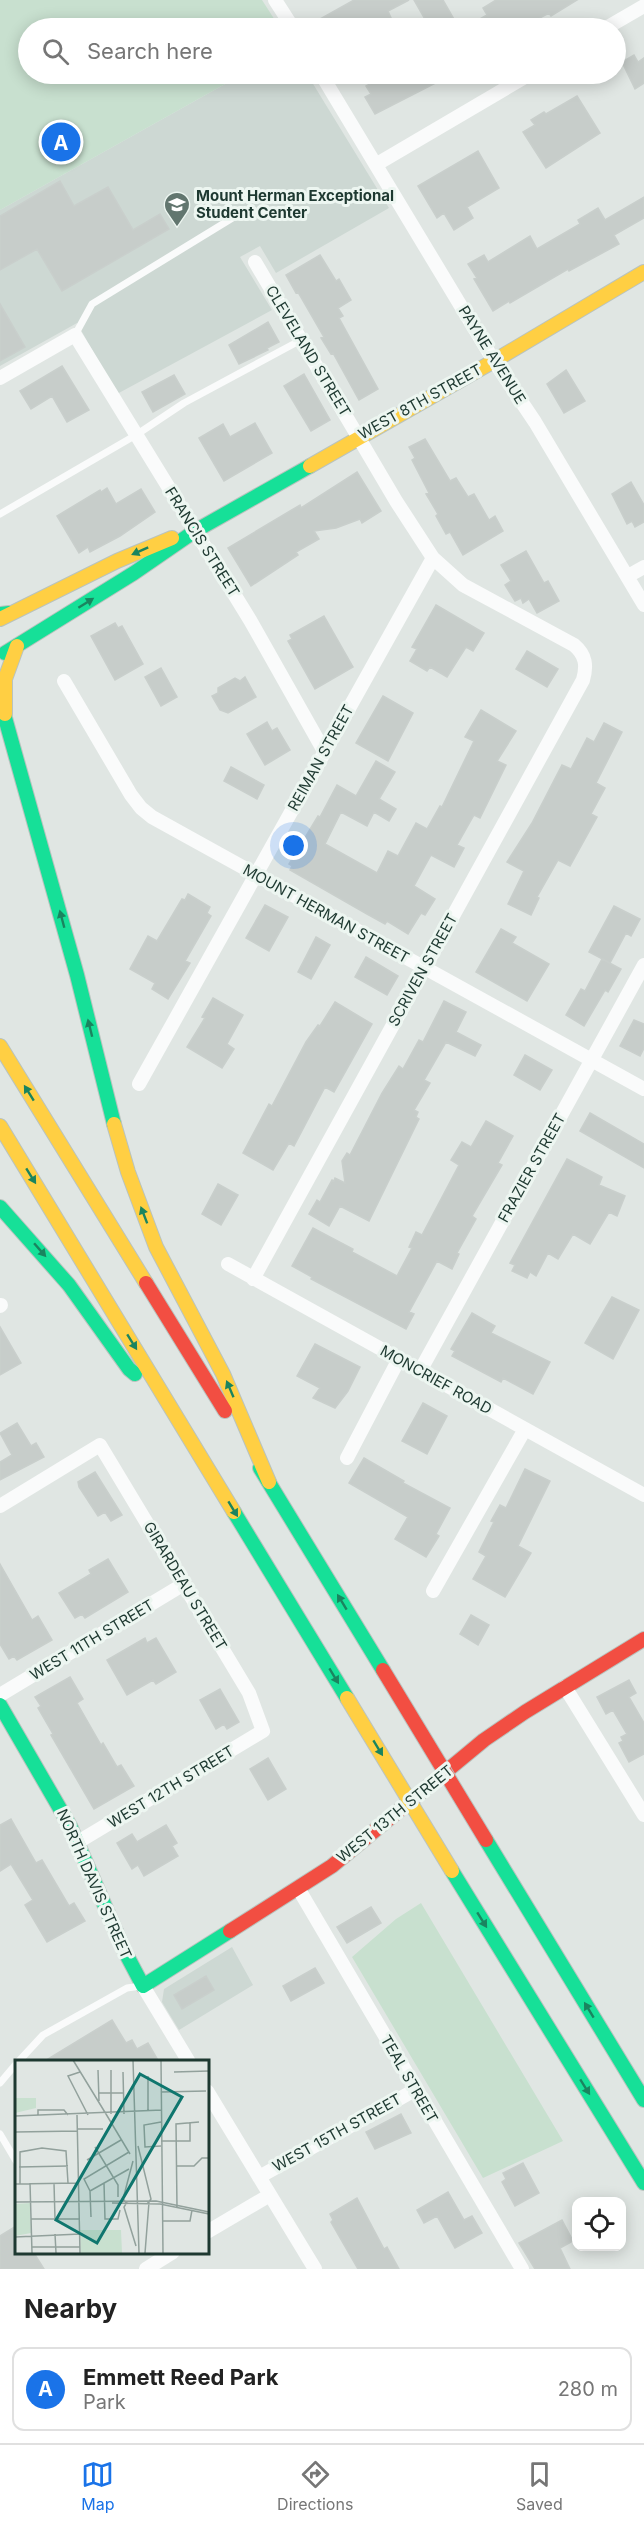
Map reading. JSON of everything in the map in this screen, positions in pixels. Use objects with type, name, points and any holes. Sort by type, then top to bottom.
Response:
[{"type":"main road","name":"WEST 8TH STREET","points":[[0,656],[134,573],[195,531],[494,361],[644,272]]},
{"type":"main road","name":"WEST 8TH STREET","points":[[3,615],[126,557],[195,531]]},
{"type":"main road","points":[[5,714],[3,687],[6,669],[16,646]]},
{"type":"main road","points":[[0,700],[128,1172],[156,1246],[224,1374],[269,1482]]},
{"type":"main road","points":[[0,1046],[269,1482],[644,2100]]},
{"type":"main road","points":[[0,1126],[644,2183]]},
{"type":"main road","points":[[0,1207],[41,1250],[90,1311],[129,1369],[174,1409]]},
{"type":"main road","name":"WEST 13TH STREET","points":[[143,1986],[298,1888],[359,1846],[484,1740],[644,1639]]},
{"type":"main road","name":"NORTH DAVIS STREET","points":[[0,1705],[53,1794],[78,1842],[128,1960],[143,1986]]},
{"type":"street","points":[[275,0],[287,18]]},
{"type":"street","points":[[623,18],[644,6]]},
{"type":"street","name":"PAYNE AVENUE","points":[[327,84],[494,361],[535,422],[644,605]]},
{"type":"street","points":[[377,164],[513,84]]},
{"type":"street","name":"CLEVELAND STREET","points":[[255,262],[396,501],[433,558],[463,585],[574,645],[585,659]]},
{"type":"street","points":[[0,378],[75,335]]},
{"type":"street","name":"FRANCIS STREET","points":[[75,335],[250,620],[324,752]]},
{"type":"street","name":"REIMAN STREET","points":[[139,1084],[433,558]]},
{"type":"street","points":[[628,576],[644,567]]},
{"type":"street","name":"SCRIVEN STREET","points":[[253,1280],[583,680],[586,669],[585,659]]},
{"type":"street","name":"MOUNT HERMAN STREET","points":[[64,681],[141,808],[152,817],[644,1089]]},
{"type":"street","name":"FRAZIER STREET","points":[[420,1371],[644,964]]},
{"type":"street","name":"MONCRIEF ROAD","points":[[228,1264],[253,1280],[644,1494]]},
{"type":"street","points":[[347,1458],[399,1359]]},
{"type":"street","points":[[433,1591],[525,1428]]},
{"type":"street","name":"GIRARDEAU STREET","points":[[0,1506],[100,1445],[249,1693],[263,1731]]},
{"type":"street","name":"WEST 11TH STREET","points":[[0,1695],[184,1584]]},
{"type":"street","points":[[565,1687],[644,1815]]},
{"type":"street","name":"WEST 12TH STREET","points":[[78,1842],[263,1731]]},
{"type":"street","name":"TEAL STREET","points":[[298,1888],[517,2267]]},
{"type":"street","name":"NORTH DAVIS STREET","points":[[143,1986],[188,2060]]},
{"type":"street","name":"WEST 15TH STREET","points":[[259,2177],[415,2090]]},
{"type":"street","points":[[208,2093],[315,2269]]},
{"type":"street","points":[[208,2231],[270,2195]]},
{"type":"street","points":[[146,2269],[171,2254]]},
{"type":"lane","points":[[75,335],[92,304],[239,214]]},
{"type":"lane","points":[[0,514],[136,435],[184,403],[302,340]]},
{"type":"lane","points":[[20,2060],[43,2035],[127,1988],[143,1986]]},
{"type":"lane","points":[[0,2083],[15,2065]]},
{"type":"lane","points":[[0,2134],[15,2159]]},
{"type":"shaded area","name":"Mount Herman Exceptional Student Center","points":[[225,84],[313,84],[389,208],[276,273],[260,246],[240,257],[272,310],[117,394],[77,323],[0,366],[0,210]]},
{"type":"shaded area","points":[[232,1947],[253,1985],[179,2030],[162,2002],[164,1989]]},
{"type":"green space","points":[[0,0],[262,0],[274,18],[18,18],[18,84],[225,84],[0,210]]},
{"type":"green space","points":[[421,1903],[563,2141],[483,2178],[352,1957],[396,1919]]},
{"type":"building","points":[[354,0],[409,0],[388,11],[391,18],[322,18]]},
{"type":"building","points":[[414,0],[443,0],[453,18],[424,18]]},
{"type":"building","points":[[496,0],[577,0],[551,16],[549,13],[540,18],[482,18],[487,15],[483,8]]},
{"type":"building","points":[[634,55],[638,62],[644,58],[644,83],[635,89],[626,70],[626,60]]},
{"type":"building","points":[[370,84],[434,84],[375,114],[365,97],[371,94],[366,86]]},
{"type":"building","points":[[577,96],[600,133],[546,168],[523,132],[535,125],[531,120]]},
{"type":"building","points":[[478,151],[499,188],[467,207],[473,218],[454,230],[444,213],[437,218],[418,186]]},
{"type":"building","points":[[60,181],[74,206],[108,187],[133,230],[160,214],[169,229],[62,291],[37,249],[0,270],[0,216]]},
{"type":"building","points":[[644,197],[644,218],[614,235],[619,244],[569,271],[568,269],[493,311],[468,264],[484,255],[488,262],[530,236],[537,249],[580,224],[578,220],[598,208],[605,220]]},
{"type":"building","points":[[320,255],[336,281],[339,279],[351,300],[338,308],[343,316],[339,318],[378,389],[359,400],[286,275]]},
{"type":"building","points":[[0,304],[25,347],[0,361]]},
{"type":"building","points":[[268,322],[279,342],[239,364],[229,345]]},
{"type":"building","points":[[62,366],[89,410],[67,422],[52,396],[31,409],[20,391]]},
{"type":"building","points":[[566,370],[585,401],[564,413],[547,384]]},
{"type":"building","points":[[304,374],[330,420],[311,431],[284,386]]},
{"type":"building","points":[[174,375],[185,394],[153,412],[142,392]]},
{"type":"building","points":[[255,423],[272,453],[224,481],[199,438],[223,424],[230,437]]},
{"type":"building","points":[[425,439],[450,481],[456,478],[468,497],[474,494],[489,520],[495,516],[503,531],[463,555],[450,532],[446,534],[436,516],[438,514],[426,494],[429,493],[412,460],[415,458],[409,447]]},
{"type":"building","points":[[357,472],[381,511],[362,523],[360,519],[336,528],[314,531],[319,539],[296,552],[298,555],[251,586],[228,548],[300,505],[301,508]]},
{"type":"building","points":[[631,482],[644,505],[644,522],[635,527],[632,521],[627,524],[612,494]]},
{"type":"building","points":[[107,488],[116,504],[141,489],[155,512],[120,536],[90,552],[88,547],[79,553],[57,516]]},
{"type":"building","points":[[526,551],[544,583],[548,581],[559,601],[537,613],[529,599],[523,603],[521,598],[515,601],[505,585],[511,581],[501,565]]},
{"type":"building","points":[[436,605],[484,633],[473,651],[466,647],[447,677],[430,667],[427,671],[410,661],[417,649],[412,647]]},
{"type":"building","points":[[324,616],[353,667],[315,689],[288,641],[292,639],[290,635]]},
{"type":"building","points":[[115,623],[118,628],[122,626],[143,664],[115,680],[91,636]]},
{"type":"building","points":[[527,651],[558,669],[547,687],[516,669]]},
{"type":"building","points":[[161,668],[177,697],[161,706],[145,677]]},
{"type":"building","points":[[245,677],[256,697],[228,713],[220,710],[212,696],[218,693],[218,688],[235,678],[240,681]]},
{"type":"building","points":[[383,696],[413,713],[388,761],[356,743]]},
{"type":"building","points":[[481,710],[516,731],[497,761],[506,765],[480,818],[474,815],[457,845],[464,848],[454,867],[431,855],[414,886],[435,899],[425,915],[421,913],[408,934],[387,921],[385,924],[290,870],[292,866],[289,864],[318,816],[320,817],[337,785],[356,796],[376,761],[395,772],[379,799],[396,809],[389,821],[374,812],[367,826],[341,812],[325,844],[377,873],[388,851],[398,856],[416,823],[427,829],[440,806],[442,807],[474,741],[465,737]]},
{"type":"building","points":[[267,722],[272,731],[277,728],[290,750],[265,765],[247,734]]},
{"type":"building","points":[[604,723],[622,732],[596,783],[605,788],[591,814],[597,817],[570,866],[558,860],[537,897],[539,898],[531,915],[508,904],[524,871],[507,862],[532,823],[562,765],[571,769],[587,738],[594,742]]},
{"type":"building","points":[[231,767],[264,785],[257,799],[224,781]]},
{"type":"building","points":[[188,894],[210,907],[207,913],[211,916],[185,961],[190,963],[168,999],[152,989],[155,983],[130,969],[148,936],[157,941],[182,899],[185,900]]},
{"type":"building","points":[[265,905],[288,917],[269,951],[246,938]]},
{"type":"building","points":[[614,906],[640,919],[631,936],[626,933],[610,963],[589,952]]},
{"type":"building","points":[[501,929],[516,937],[512,943],[549,964],[527,1001],[476,972]]},
{"type":"building","points":[[316,937],[330,945],[311,979],[298,972]]},
{"type":"building","points":[[366,957],[398,976],[387,995],[355,977]]},
{"type":"building","points":[[602,959],[621,969],[608,992],[605,990],[584,1026],[566,1015],[581,989],[585,991]]},
{"type":"building","points":[[213,998],[243,1015],[227,1044],[234,1049],[222,1068],[187,1047],[205,1018],[202,1017]]},
{"type":"building","points":[[444,1001],[466,1012],[456,1032],[481,1045],[475,1056],[446,1042],[424,1080],[430,1083],[414,1110],[418,1112],[416,1117],[419,1119],[369,1221],[340,1206],[329,1226],[309,1214],[317,1200],[320,1202],[332,1180],[334,1181],[335,1178],[345,1183],[342,1161],[347,1153],[350,1155],[382,1093],[399,1066],[403,1069],[419,1040],[423,1042]]},
{"type":"building","points":[[335,1002],[372,1024],[334,1092],[325,1087],[294,1146],[289,1143],[273,1170],[243,1153],[269,1104],[272,1106],[306,1042],[318,1025],[320,1026]]},
{"type":"building","points":[[634,1020],[644,1024],[644,1048],[640,1056],[620,1046]]},
{"type":"building","points":[[525,1055],[552,1070],[540,1090],[514,1075]]},
{"type":"building","points":[[590,1113],[644,1144],[644,1168],[580,1131]]},
{"type":"building","points":[[486,1121],[513,1136],[498,1163],[502,1165],[472,1216],[476,1219],[457,1253],[459,1254],[452,1269],[437,1261],[409,1312],[414,1314],[406,1329],[311,1279],[312,1277],[292,1266],[313,1228],[397,1276],[412,1248],[409,1247],[416,1232],[422,1235],[459,1165],[451,1160],[462,1142],[471,1147]]},
{"type":"building","points":[[567,1159],[602,1177],[599,1185],[625,1196],[617,1216],[609,1212],[590,1244],[573,1234],[558,1259],[548,1253],[536,1276],[530,1272],[527,1278],[512,1271],[515,1265],[510,1263]]},
{"type":"building","points":[[218,1184],[238,1195],[221,1225],[202,1214]]},
{"type":"building","points":[[612,1297],[639,1310],[613,1359],[585,1343]]},
{"type":"building","points":[[472,1313],[495,1326],[491,1333],[550,1362],[533,1394],[503,1378],[501,1382],[452,1356],[455,1351],[451,1349]]},
{"type":"building","points":[[0,1327],[21,1363],[0,1375]]},
{"type":"building","points":[[315,1344],[360,1367],[348,1391],[335,1408],[313,1398],[320,1388],[297,1376]]},
{"type":"building","points":[[423,1403],[447,1416],[427,1454],[402,1441]]},
{"type":"building","points":[[17,1423],[31,1446],[36,1443],[44,1457],[0,1480],[0,1462],[12,1455],[0,1433]]},
{"type":"building","points":[[364,1458],[404,1481],[403,1483],[450,1508],[436,1534],[439,1536],[426,1557],[395,1539],[408,1517],[349,1483]]},
{"type":"building","points":[[525,1469],[550,1481],[518,1546],[531,1553],[505,1597],[473,1579],[486,1556],[479,1552],[494,1522],[491,1521],[500,1505],[506,1508]]},
{"type":"building","points":[[95,1472],[122,1515],[111,1521],[105,1512],[98,1516],[79,1487],[78,1482]]},
{"type":"building","points":[[108,1559],[128,1592],[85,1618],[82,1614],[75,1618],[59,1593],[91,1574],[89,1570]]},
{"type":"building","points":[[0,1564],[32,1620],[38,1616],[52,1640],[17,1660],[14,1656],[9,1659],[0,1644]]},
{"type":"building","points":[[471,1615],[489,1625],[478,1645],[460,1634]]},
{"type":"building","points":[[145,1638],[147,1643],[156,1638],[176,1672],[156,1684],[153,1680],[127,1695],[107,1660]]},
{"type":"building","points":[[70,1677],[83,1699],[77,1703],[101,1745],[103,1743],[117,1767],[121,1765],[134,1786],[94,1809],[51,1735],[53,1734],[38,1708],[41,1706],[35,1697]]},
{"type":"building","points":[[629,1680],[636,1693],[629,1697],[644,1723],[644,1754],[629,1762],[619,1743],[623,1741],[621,1737],[627,1734],[613,1710],[606,1714],[597,1697]]},
{"type":"building","points":[[220,1689],[239,1722],[227,1729],[224,1724],[216,1729],[200,1700]]},
{"type":"building","points":[[268,1758],[286,1789],[268,1800],[250,1769]]},
{"type":"building","points":[[11,1819],[36,1863],[42,1860],[69,1906],[74,1903],[85,1921],[47,1942],[25,1905],[33,1900],[11,1864],[0,1871],[0,1825]]},
{"type":"building","points":[[166,1825],[177,1843],[172,1846],[178,1856],[144,1876],[138,1865],[132,1869],[117,1843],[132,1834],[137,1842]]},
{"type":"building","points":[[371,1907],[381,1923],[347,1943],[337,1927]]},
{"type":"building","points":[[315,1968],[324,1983],[291,2001],[283,1986]]},
{"type":"building","points":[[206,1976],[214,1990],[182,2009],[174,1995]]},
{"type":"building","points":[[112,2020],[126,2043],[132,2040],[137,2049],[148,2043],[158,2060],[46,2060]]},
{"type":"building","points":[[401,2114],[411,2133],[375,2149],[366,2132]]},
{"type":"building","points":[[523,2163],[539,2193],[515,2206],[502,2182],[506,2179],[503,2173]]},
{"type":"building","points":[[448,2192],[464,2220],[472,2216],[482,2233],[455,2248],[437,2216],[424,2223],[417,2210]]},
{"type":"building","points":[[357,2198],[384,2249],[387,2247],[399,2269],[358,2269],[331,2222],[333,2220],[330,2214]]},
{"type":"building","points":[[562,2220],[572,2239],[572,2242],[560,2248],[570,2269],[535,2269],[519,2243]]},
{"type":"building","points":[[15,2227],[15,2254],[35,2254],[44,2269],[0,2269],[0,2236]]},
{"type":"traffic: fast","points":[[5,653],[134,573],[195,531],[310,466]]},
{"type":"traffic: fast","points":[[0,614],[9,613]]},
{"type":"traffic: fast","points":[[0,700],[77,975],[114,1124]]},
{"type":"traffic: fast","points":[[0,1207],[69,1285],[129,1369],[135,1374]]},
{"type":"traffic: fast","points":[[260,1468],[383,1670]]},
{"type":"traffic: fast","points":[[234,1512],[347,1698]]},
{"type":"traffic: fast","points":[[0,1705],[70,1826],[125,1952],[143,1986],[230,1931]]},
{"type":"traffic: fast","points":[[486,1840],[644,2100]]},
{"type":"traffic: fast","points":[[452,1871],[644,2183]]},
{"type":"traffic: slow","points":[[310,466],[644,272]]},
{"type":"traffic: slow","points":[[0,619],[117,561],[172,538]]},
{"type":"traffic: slow","points":[[5,714],[5,679],[17,646]]},
{"type":"traffic: slow","points":[[0,1046],[146,1283]]},
{"type":"traffic: slow","points":[[114,1124],[128,1172],[156,1247],[223,1374],[269,1482]]},
{"type":"traffic: slow","points":[[0,1126],[234,1512]]},
{"type":"traffic: slow","points":[[347,1698],[452,1871]]},
{"type":"traffic: jam","points":[[146,1283],[225,1411]]},
{"type":"traffic: jam","points":[[230,1931],[332,1866],[484,1740],[644,1639]]},
{"type":"traffic: jam","points":[[383,1670],[486,1840]]},
{"type":"place","name":"Emmett Reed Park","points":[[61,142]]},
{"type":"place","name":"Mount Herman Exceptional Student Center","points":[[177,228]]}]
